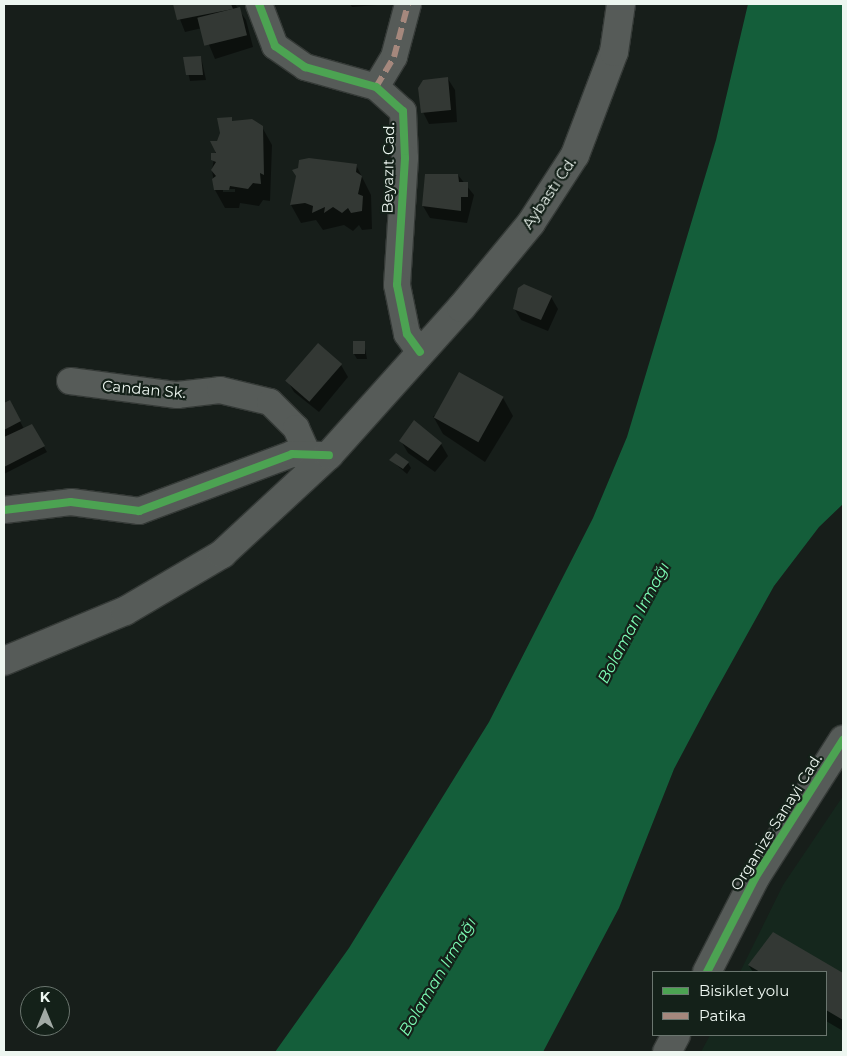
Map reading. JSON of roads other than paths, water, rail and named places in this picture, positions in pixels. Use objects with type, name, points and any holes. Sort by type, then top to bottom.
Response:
[{"type":"main road","name":"Aybastı Cd.","points":[[4,661],[125,611],[222,554],[420,352],[531,223],[575,155],[614,52],[621,4]]},
{"type":"main road","name":"Organize Sanayi Cad.","points":[[708,971],[754,878],[843,740]]},
{"type":"main road","points":[[667,1052],[675,1036]]},
{"type":"street","name":"Beyazıt Cad.","points":[[259,4],[275,46],[305,67],[376,86],[403,112],[405,158],[397,285],[407,334],[420,352]]},
{"type":"street","points":[[376,86],[397,49],[408,4]]},
{"type":"street","name":"Candan Sk.","points":[[70,381],[177,395],[220,390],[270,402],[319,455]]},
{"type":"street","points":[[4,510],[71,502],[139,511],[292,454],[319,455]]},
{"type":"water","name":"Bolaman Irmağı","points":[[748,4],[843,4],[843,504],[819,527],[774,586],[709,703],[674,769],[619,908],[543,1052],[275,1052],[349,948],[489,722],[593,518],[627,437],[716,140]]}]
